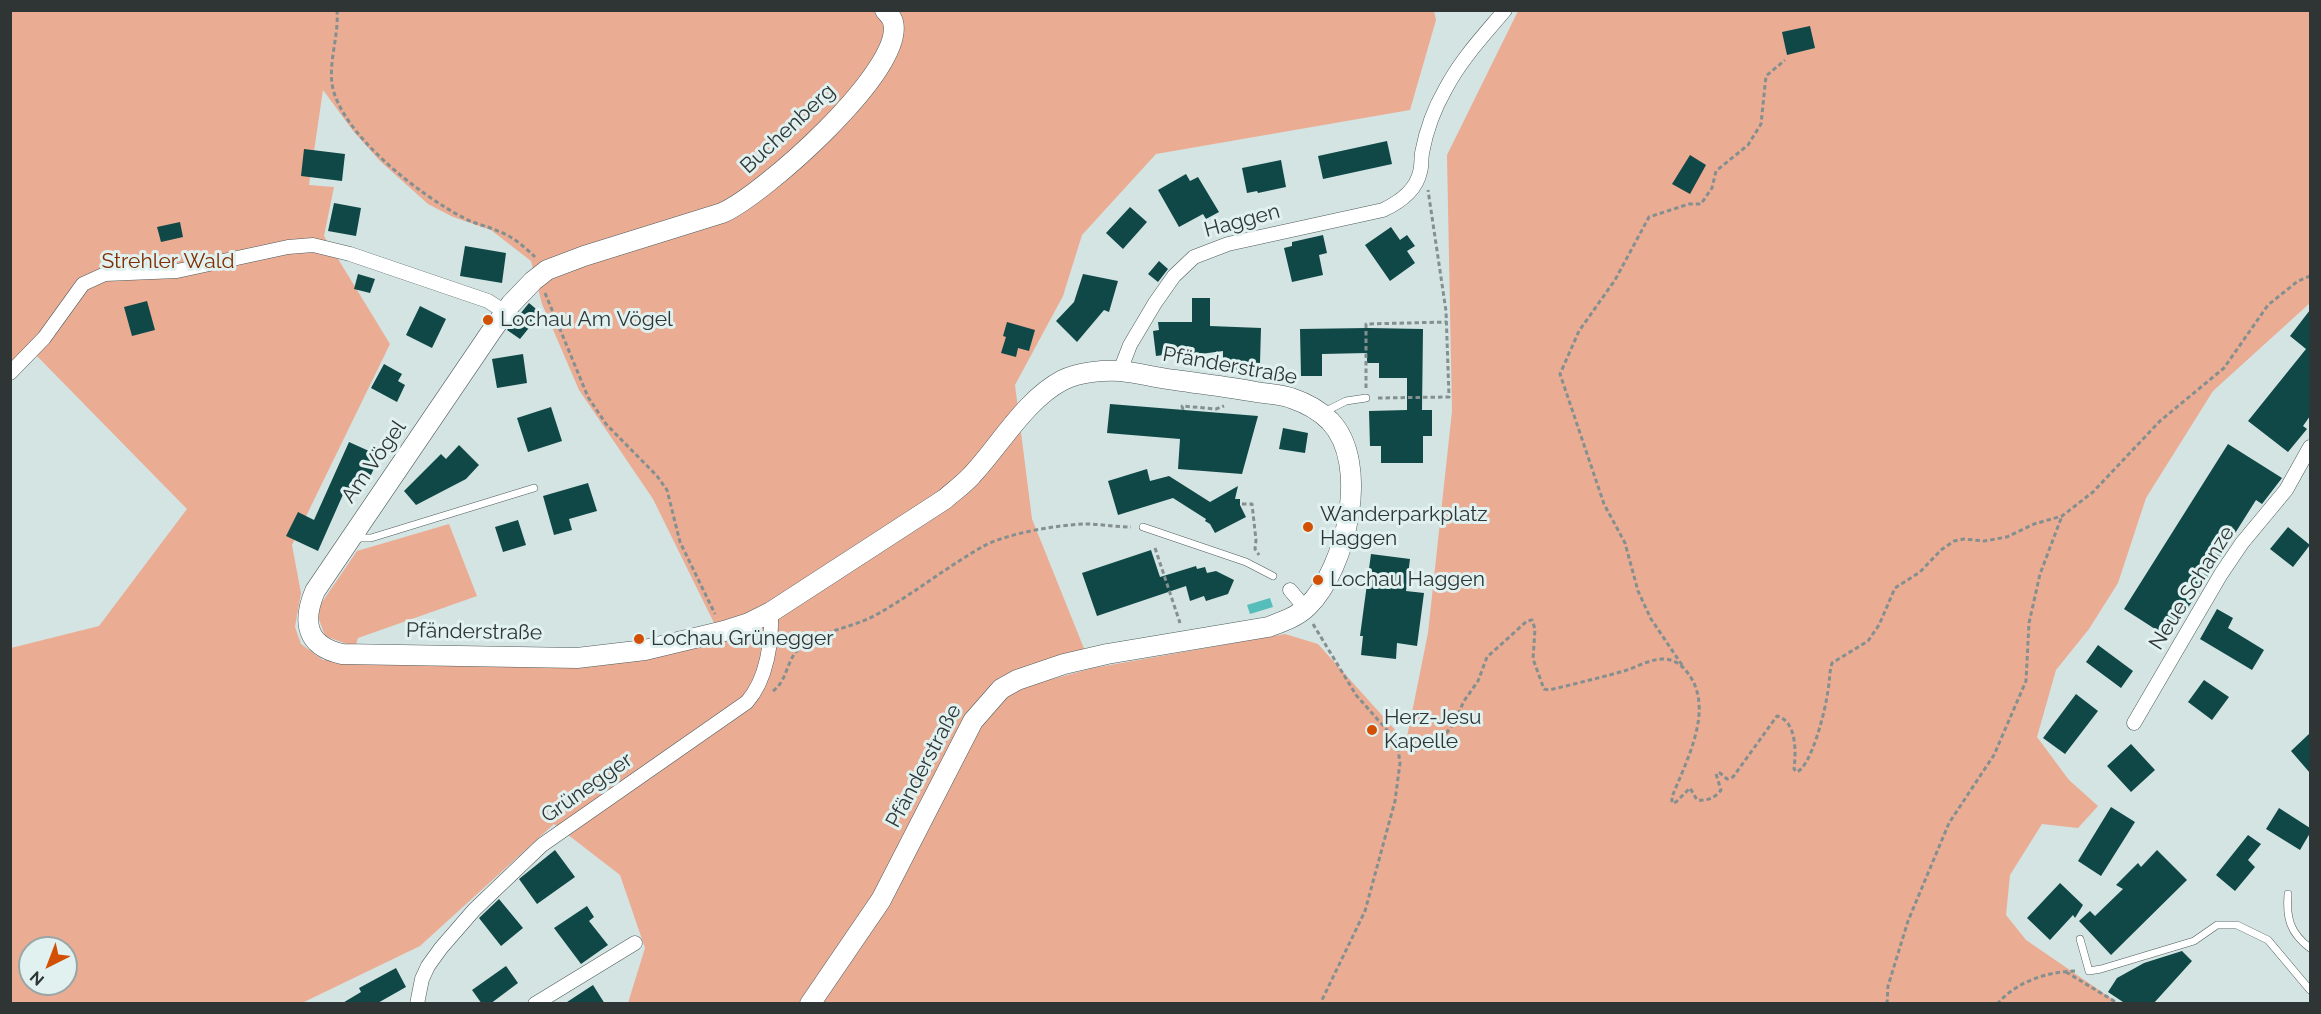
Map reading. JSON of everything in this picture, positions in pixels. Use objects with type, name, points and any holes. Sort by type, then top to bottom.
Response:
[{"type":"street","name":"Buchenberg","points":[[659,233],[722,213],[743,202],[771,180],[852,104],[873,78],[891,40],[894,24],[885,10]]},
{"type":"street","points":[[1420,173],[1427,135],[1448,85],[1479,40],[1505,10]]},
{"type":"street","name":"Haggen","points":[[1120,371],[1130,345],[1155,303],[1174,276],[1194,257],[1228,244],[1383,210],[1408,194],[1420,173]]},
{"type":"street","name":"Am Vögel","points":[[320,645],[311,633],[307,620],[315,591],[505,312],[543,272],[584,256],[659,233]]},
{"type":"street","points":[[10,374],[44,338],[78,289],[90,279],[105,274],[177,271],[288,247],[313,246],[350,254],[488,301],[505,312]]},
{"type":"street","name":"Pfänderstraße","points":[[320,645],[342,654],[577,658],[645,650],[749,623],[771,612],[945,499],[971,476],[1025,412],[1048,389],[1079,374],[1120,371],[1227,386],[1281,396],[1304,403],[1322,413],[1332,423],[1344,442],[1350,465],[1350,495],[1339,553],[1324,587],[1306,609],[1281,623],[1268,627],[1107,654],[1064,664],[1017,680],[1001,689],[987,702],[968,730],[881,900],[810,1004]]},
{"type":"street","name":"Neue Schanze","points":[[2134,723],[2221,574],[2242,543],[2286,490],[2310,447]]},
{"type":"street","points":[[1290,590],[1306,609]]},
{"type":"street","name":"Grünegger","points":[[417,1004],[419,990],[428,966],[441,948],[474,910],[534,852],[566,827],[740,709],[753,695],[758,686],[769,648],[771,612]]},
{"type":"street","points":[[535,1004],[635,943]]},
{"type":"lane","points":[[1322,413],[1346,401],[1366,398]]},
{"type":"lane","points":[[351,538],[371,538],[534,488]]},
{"type":"lane","points":[[1143,527],[1182,538],[1246,562],[1273,576]]},
{"type":"lane","points":[[2288,894],[2287,907],[2291,928],[2310,948]]},
{"type":"lane","points":[[2080,939],[2089,970],[2101,969],[2194,941],[2217,925],[2237,925],[2268,940],[2310,990]]},
{"type":"path","points":[[337,10],[338,23],[332,84],[344,114],[373,150],[440,205],[467,220],[501,231],[527,248],[543,272],[580,382],[606,424],[663,483],[685,554],[724,631]]},
{"type":"path","points":[[1785,60],[1766,76],[1761,124],[1748,145],[1716,171],[1712,188],[1701,204],[1689,204],[1649,217],[1615,280],[1579,331],[1560,374],[1604,504],[1625,543],[1638,591],[1652,619],[1688,674],[1697,694],[1698,717],[1692,747],[1672,797],[1672,803],[1675,803],[1690,788],[1697,800],[1709,799],[1718,794],[1721,790],[1716,774],[1720,773],[1727,779],[1733,777],[1777,716],[1785,720],[1792,733],[1795,749],[1794,769],[1797,772],[1800,771],[1806,763],[1822,726],[1821,718],[1832,663],[1868,641],[1879,625],[1895,588],[1920,572],[1941,550],[1954,542],[1964,539],[1995,540],[2062,516],[2093,492],[2160,421],[2223,368],[2268,305],[2298,281],[2310,276]]},
{"type":"path","points":[[1420,173],[1430,194],[1447,322],[1449,397],[1366,398],[1366,324],[1447,322]]},
{"type":"path","points":[[1242,504],[1252,504],[1256,540],[1254,544],[1259,554],[1259,569]]},
{"type":"path","points":[[1887,1004],[1888,986],[1905,930],[1945,833],[1994,755],[2026,681],[2029,623],[2040,574],[2062,516]]},
{"type":"path","points":[[758,686],[770,692],[775,690],[785,677],[798,649],[829,630],[864,621],[875,615],[915,592],[984,546],[1025,533],[1067,525],[1143,527]]},
{"type":"path","points":[[1155,548],[1186,642]]},
{"type":"path","points":[[1306,609],[1356,695],[1394,738],[1414,750],[1431,744],[1444,735],[1454,723],[1464,701],[1478,681],[1487,657],[1527,621],[1532,620],[1533,659],[1544,689],[1549,690],[1626,670],[1657,659],[1678,663],[1688,674]]},
{"type":"path","points":[[1320,1004],[1365,911],[1375,876],[1399,779],[1398,749],[1394,738]]},
{"type":"path","points":[[1997,1004],[2010,991],[2024,983],[2065,971],[2089,970]]},
{"type":"path","points":[[2065,971],[2119,1004]]},
{"type":"green space","name":"Strehler Wald","points":[[11,11],[1434,11],[1436,20],[1410,110],[1156,154],[1082,235],[1063,296],[1015,385],[1032,519],[1085,651],[1000,677],[976,709],[920,801],[881,900],[810,1003],[628,1003],[645,948],[620,875],[554,824],[420,946],[302,1003],[11,1003],[11,648],[99,626],[187,509],[32,351],[11,373]],"holes":[[[323,90],[354,132],[380,161],[428,204],[453,217],[491,230],[531,261],[542,304],[579,390],[653,499],[716,627],[567,667],[323,660],[301,644],[295,627],[301,593],[292,545],[390,344],[324,236],[334,187],[309,185]]]},
{"type":"green space","points":[[1518,11],[2310,11],[2310,303],[2213,391],[2146,498],[2118,583],[2089,629],[2056,670],[2037,737],[2069,780],[2098,806],[2078,828],[2042,824],[2010,875],[2006,915],[2026,940],[2118,1003],[819,1004],[979,726],[1016,689],[1093,668],[1285,634],[1318,644],[1406,742],[1428,633],[1452,411],[1447,155]]},
{"type":"green space","points":[[449,524],[477,596],[358,638],[355,647],[325,636],[316,611],[357,551]]},
{"type":"water","points":[[1270,598],[1273,607],[1250,614],[1247,605]]},
{"type":"building","points":[[1810,26],[1815,48],[1787,55],[1782,32]]},
{"type":"building","points":[[1387,141],[1392,164],[1323,179],[1318,156]]},
{"type":"building","points":[[304,149],[345,154],[342,181],[301,176]]},
{"type":"building","points":[[1690,155],[1706,165],[1690,194],[1672,184]]},
{"type":"building","points":[[1281,160],[1286,187],[1247,193],[1242,168]]},
{"type":"building","points":[[1186,174],[1190,181],[1198,177],[1219,212],[1206,219],[1203,214],[1179,227],[1158,190]]},
{"type":"building","points":[[334,203],[361,208],[356,236],[328,231]]},
{"type":"building","points":[[1130,207],[1147,222],[1123,249],[1106,233]]},
{"type":"building","points":[[180,222],[183,237],[161,242],[157,227]]},
{"type":"building","points":[[1391,227],[1400,240],[1407,235],[1415,246],[1407,251],[1415,263],[1390,281],[1365,245]]},
{"type":"building","points":[[1323,235],[1327,253],[1319,255],[1323,275],[1292,282],[1284,248],[1292,246],[1292,242]]},
{"type":"building","points":[[465,246],[506,253],[502,283],[460,276]]},
{"type":"building","points":[[1159,261],[1168,269],[1158,282],[1148,274]]},
{"type":"building","points":[[358,274],[375,279],[370,293],[354,289]]},
{"type":"building","points":[[1083,274],[1118,281],[1109,312],[1104,310],[1077,342],[1056,321],[1074,302]]},
{"type":"building","points":[[1192,298],[1210,298],[1210,326],[1261,328],[1260,363],[1246,362],[1246,373],[1223,372],[1223,351],[1163,359],[1163,355],[1156,356],[1153,331],[1159,330],[1158,322],[1192,322]]},
{"type":"building","points":[[147,301],[155,330],[132,336],[124,307]]},
{"type":"building","points":[[529,303],[541,313],[520,339],[507,330]]},
{"type":"building","points":[[420,306],[446,319],[432,348],[406,335]]},
{"type":"building","points":[[2310,310],[2310,416],[2303,426],[2307,429],[2288,452],[2248,421],[2306,349],[2290,336]]},
{"type":"building","points":[[1007,322],[1035,330],[1029,351],[1018,348],[1016,357],[1001,353],[1006,337],[1003,336]]},
{"type":"building","points":[[1300,329],[1423,329],[1422,410],[1432,410],[1432,436],[1423,436],[1423,463],[1381,463],[1381,446],[1370,446],[1369,411],[1407,410],[1407,378],[1379,378],[1379,363],[1367,363],[1367,353],[1322,354],[1322,376],[1301,376]]},
{"type":"building","points":[[523,354],[527,383],[497,388],[492,359]]},
{"type":"building","points":[[384,364],[402,374],[398,381],[405,385],[397,402],[371,388]]},
{"type":"building","points":[[1110,404],[1258,416],[1242,474],[1178,469],[1180,439],[1107,433]]},
{"type":"building","points":[[551,407],[562,441],[528,452],[517,418]]},
{"type":"building","points":[[1283,428],[1308,433],[1305,453],[1279,449]]},
{"type":"building","points":[[349,442],[380,456],[369,479],[363,476],[355,494],[345,490],[318,551],[286,536],[298,512],[314,520]]},
{"type":"building","points":[[2228,444],[2282,478],[2262,504],[2256,500],[2169,638],[2124,609]]},
{"type":"building","points":[[459,445],[479,465],[466,479],[416,505],[404,491],[441,454],[446,459]]},
{"type":"building","points":[[1147,469],[1150,481],[1169,476],[1210,502],[1238,486],[1235,499],[1240,499],[1240,505],[1246,517],[1215,533],[1210,524],[1205,521],[1206,519],[1173,498],[1118,515],[1108,481]]},
{"type":"building","points":[[588,483],[597,511],[569,519],[572,530],[554,535],[543,496]]},
{"type":"building","points":[[518,520],[526,545],[503,552],[495,527]]},
{"type":"building","points":[[2288,527],[2310,545],[2293,567],[2270,549]]},
{"type":"building","points":[[1151,550],[1160,577],[1196,566],[1197,569],[1205,567],[1207,573],[1216,571],[1234,580],[1228,594],[1206,601],[1204,596],[1190,601],[1186,586],[1097,616],[1082,573]]},
{"type":"building","points":[[1371,554],[1410,559],[1406,591],[1424,593],[1417,646],[1397,643],[1396,659],[1361,655],[1363,636],[1360,636]]},
{"type":"building","points":[[2217,609],[2233,618],[2228,628],[2264,650],[2252,670],[2200,639]]},
{"type":"building","points":[[2098,645],[2133,671],[2121,688],[2086,662]]},
{"type":"building","points":[[2204,680],[2229,697],[2212,720],[2188,702]]},
{"type":"building","points":[[2076,694],[2098,711],[2065,754],[2043,738]]},
{"type":"building","points":[[2310,733],[2310,773],[2291,751]]},
{"type":"building","points":[[2131,744],[2155,770],[2131,792],[2107,766]]},
{"type":"building","points":[[2111,807],[2135,822],[2101,876],[2078,861]]},
{"type":"building","points":[[2279,808],[2310,828],[2310,833],[2300,850],[2266,829]]},
{"type":"building","points":[[2248,835],[2261,844],[2248,860],[2255,867],[2235,891],[2216,875]]},
{"type":"building","points":[[555,850],[575,877],[537,904],[519,879]]},
{"type":"building","points":[[2157,850],[2187,880],[2111,955],[2079,921],[2090,911],[2095,916],[2123,889],[2116,885],[2138,863],[2141,867]]},
{"type":"building","points":[[2060,883],[2083,905],[2075,918],[2073,915],[2050,940],[2027,918]]},
{"type":"building","points":[[499,899],[523,928],[501,946],[479,918]]},
{"type":"building","points":[[587,906],[594,917],[589,921],[608,945],[581,964],[554,928]]},
{"type":"building","points":[[2182,951],[2192,961],[2153,1004],[2126,1004],[2108,992],[2117,978],[2144,963]]},
{"type":"building","points":[[506,966],[518,983],[490,1004],[482,1004],[472,990]]},
{"type":"building","points":[[396,968],[406,987],[376,1004],[341,1004],[361,992],[359,988]]},
{"type":"building","points":[[593,985],[605,1004],[564,1004]]},
{"type":"place","name":"Lochau Am Vögel","points":[[488,320]]},
{"type":"place","name":"Wanderparkplatz Haggen","points":[[1308,527]]},
{"type":"place","name":"Lochau Haggen","points":[[1318,580]]},
{"type":"place","name":"Lochau Grünegger","points":[[639,639]]},
{"type":"place","name":"Herz-Jesu Kapelle","points":[[1372,730]]}]
